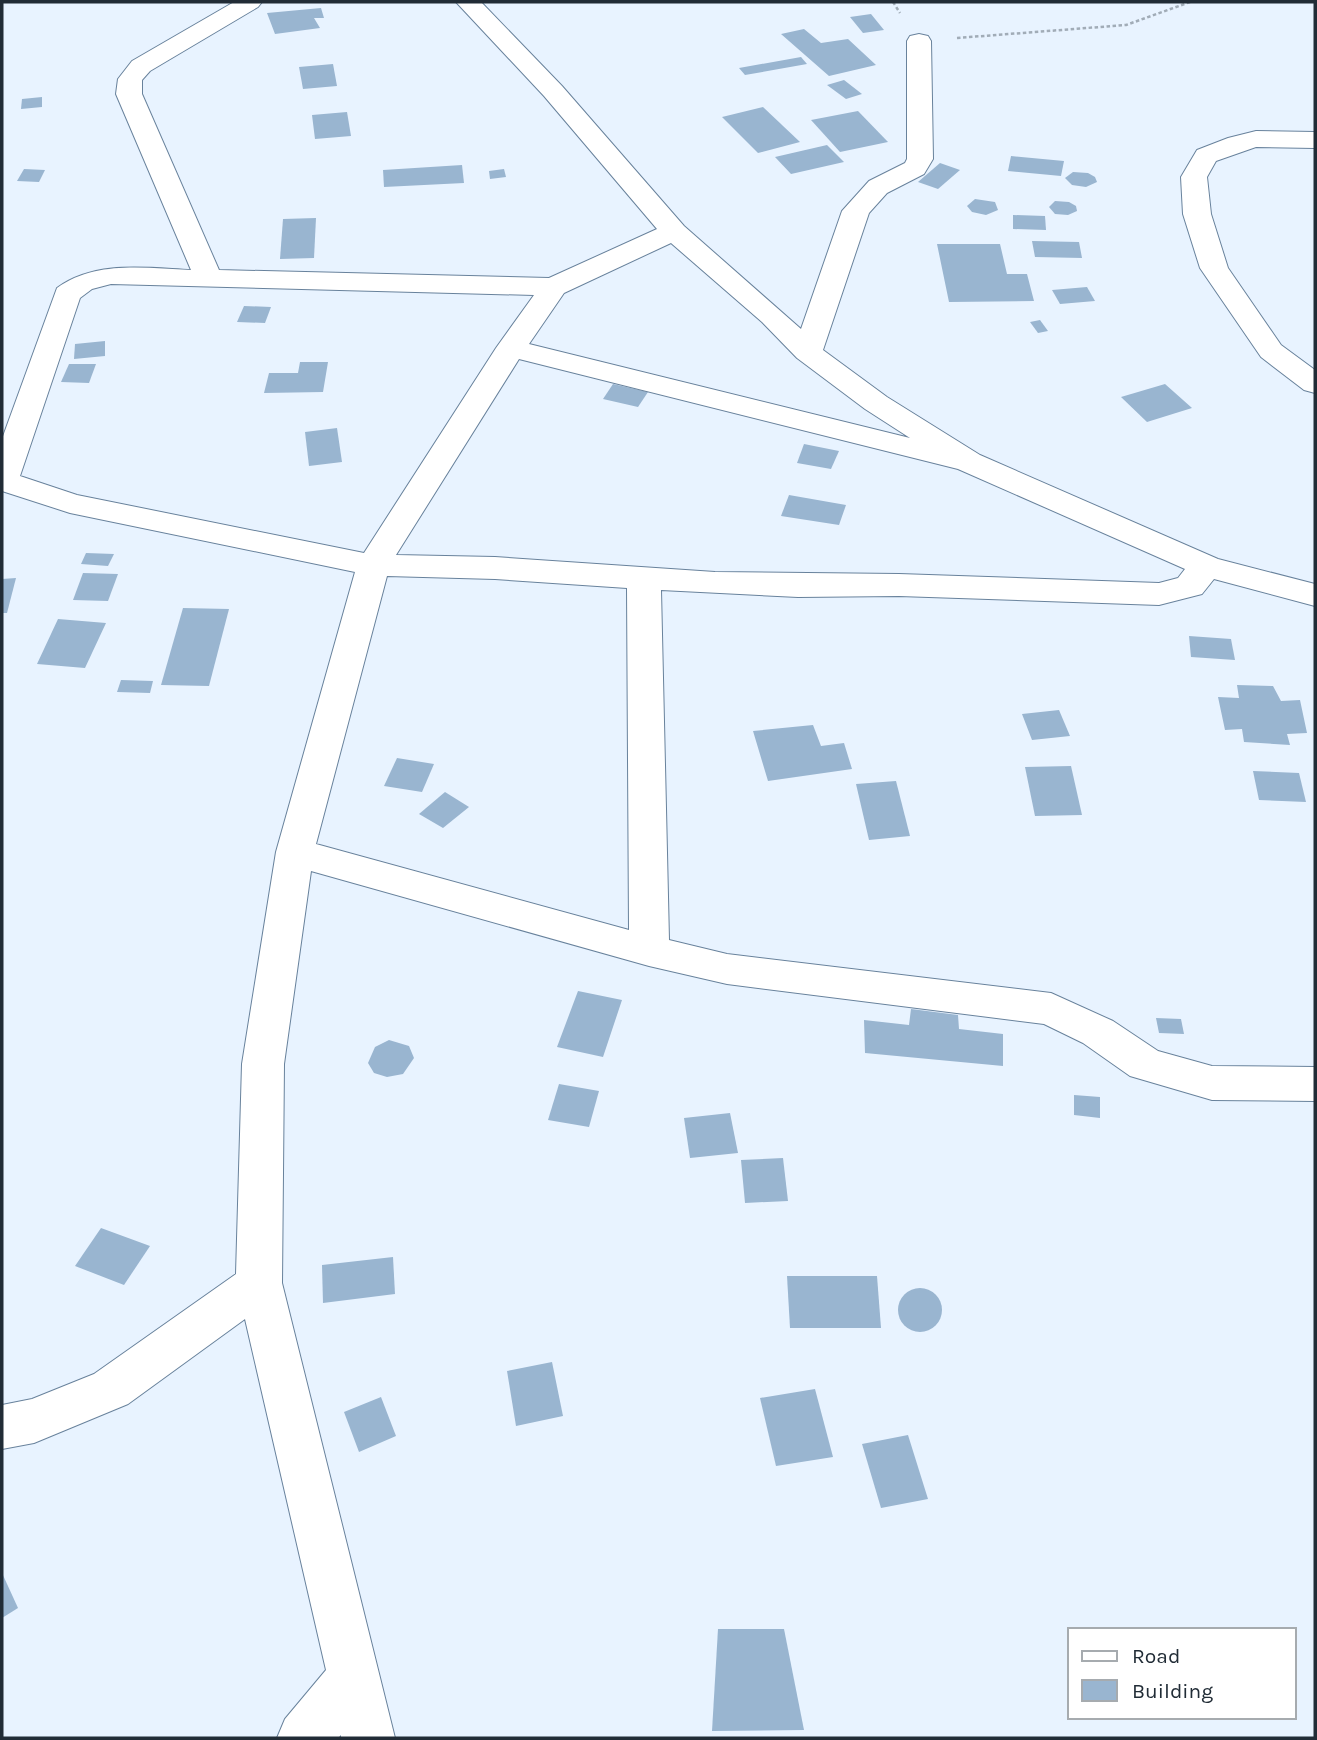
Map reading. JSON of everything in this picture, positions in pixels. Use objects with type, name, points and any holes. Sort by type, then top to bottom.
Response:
[{"type":"street","points":[[209,279],[129,94],[131,79],[141,66],[250,2]]},
{"type":"street","points":[[468,2],[553,91],[674,232],[772,316],[807,352],[876,403],[969,462],[1206,566],[1315,595]]},
{"type":"street","points":[[807,352],[856,211],[878,187],[915,168],[920,159],[919,41]]},
{"type":"street","points":[[1315,140],[1256,139],[1237,143],[1206,156],[1194,177],[1197,214],[1214,268],[1271,351],[1315,384]]},
{"type":"street","points":[[674,232],[554,287],[111,276],[82,283],[67,294],[2,488],[373,565],[495,568],[644,580],[797,586],[1014,587],[1159,594],[1190,586],[1206,566]]},
{"type":"street","points":[[368,1738],[259,1283],[263,1064],[295,852],[373,565],[511,348],[554,287]]},
{"type":"street","points":[[511,348],[969,462]]},
{"type":"street","points":[[644,580],[649,951]]},
{"type":"street","points":[[295,852],[649,951],[727,970],[1051,1009],[1098,1032],[1145,1064],[1212,1083],[1315,1084]]},
{"type":"street","points":[[2,1427],[34,1421],[111,1389],[259,1283]]},
{"type":"street","points":[[304,1738],[355,1676]]},
{"type":"path","points":[[919,41],[1126,25],[1190,2]]},
{"type":"building","points":[[321,8],[324,18],[314,18],[320,28],[275,34],[267,13]]},
{"type":"building","points":[[871,14],[884,30],[863,33],[850,17]]},
{"type":"building","points":[[804,29],[821,43],[848,39],[876,65],[829,76],[781,34]]},
{"type":"building","points":[[801,57],[807,64],[745,75],[739,68]]},
{"type":"building","points":[[333,64],[337,86],[303,89],[299,67]]},
{"type":"building","points":[[844,80],[862,94],[846,99],[827,85]]},
{"type":"building","points":[[42,97],[42,107],[21,109],[22,99]]},
{"type":"building","points":[[763,107],[800,142],[758,153],[722,117]]},
{"type":"building","points":[[858,111],[888,142],[840,152],[811,120]]},
{"type":"building","points":[[347,112],[351,136],[315,139],[312,115]]},
{"type":"building","points":[[827,145],[844,162],[791,174],[775,157]]},
{"type":"building","points":[[1011,156],[1064,161],[1061,176],[1008,171]]},
{"type":"building","points":[[940,163],[960,170],[938,189],[918,182]]},
{"type":"building","points":[[462,165],[464,183],[384,187],[383,170]]},
{"type":"building","points":[[24,169],[45,170],[39,182],[17,181]]},
{"type":"building","points":[[504,169],[506,177],[490,179],[489,171]]},
{"type":"building","points":[[1073,172],[1088,173],[1095,177],[1097,182],[1086,187],[1072,185],[1065,178]]},
{"type":"building","points":[[975,199],[995,202],[998,210],[986,215],[972,212],[967,206]]},
{"type":"building","points":[[1055,201],[1069,202],[1076,206],[1077,211],[1068,215],[1055,214],[1049,207]]},
{"type":"building","points":[[1013,215],[1045,216],[1046,230],[1013,229]]},
{"type":"building","points":[[316,218],[314,258],[280,259],[283,219]]},
{"type":"building","points":[[1032,241],[1079,242],[1082,258],[1035,257]]},
{"type":"building","points":[[937,244],[1000,244],[1007,274],[1027,274],[1034,301],[949,302]]},
{"type":"building","points":[[1087,287],[1095,301],[1060,304],[1052,290]]},
{"type":"building","points":[[244,306],[271,307],[265,323],[237,322]]},
{"type":"building","points":[[1040,320],[1048,331],[1038,333],[1030,322]]},
{"type":"building","points":[[105,341],[105,356],[74,359],[75,344]]},
{"type":"building","points":[[300,362],[328,362],[323,392],[264,393],[269,373],[298,373]]},
{"type":"building","points":[[69,364],[96,364],[89,383],[61,382]]},
{"type":"building","points":[[613,384],[648,392],[638,407],[603,399]]},
{"type":"building","points":[[1165,384],[1192,408],[1147,422],[1121,397]]},
{"type":"building","points":[[337,428],[342,462],[309,466],[305,432]]},
{"type":"building","points":[[804,444],[839,451],[831,469],[797,463]]},
{"type":"building","points":[[789,495],[846,505],[839,525],[781,516]]},
{"type":"building","points":[[86,553],[114,554],[108,566],[81,564]]},
{"type":"building","points":[[83,573],[118,574],[108,601],[73,600]]},
{"type":"building","points":[[16,578],[7,613],[2,613],[2,579]]},
{"type":"building","points":[[183,608],[229,609],[209,686],[161,685]]},
{"type":"building","points":[[58,619],[106,623],[85,668],[37,664]]},
{"type":"building","points":[[1189,636],[1231,639],[1235,660],[1191,657]]},
{"type":"building","points":[[121,680],[153,681],[150,693],[117,692]]},
{"type":"building","points":[[1237,685],[1273,686],[1281,701],[1300,700],[1307,733],[1287,734],[1290,745],[1244,742],[1242,729],[1225,730],[1218,697],[1239,698]]},
{"type":"building","points":[[1059,710],[1070,736],[1032,740],[1022,714]]},
{"type":"building","points":[[813,725],[821,746],[844,743],[852,769],[768,781],[753,731]]},
{"type":"building","points":[[397,758],[434,764],[422,792],[384,786]]},
{"type":"building","points":[[1071,766],[1082,815],[1035,816],[1025,767]]},
{"type":"building","points":[[1253,771],[1299,773],[1306,802],[1259,800]]},
{"type":"building","points":[[896,781],[910,836],[869,840],[856,784]]},
{"type":"building","points":[[445,792],[469,807],[443,828],[419,814]]},
{"type":"building","points":[[578,991],[622,1000],[603,1057],[557,1047]]},
{"type":"building","points":[[911,1009],[958,1015],[959,1029],[1003,1034],[1003,1066],[865,1053],[864,1020],[909,1025]]},
{"type":"building","points":[[1156,1018],[1181,1019],[1184,1034],[1159,1033]]},
{"type":"building","points":[[389,1040],[409,1046],[414,1058],[403,1074],[387,1077],[374,1073],[368,1063],[375,1047]]},
{"type":"building","points":[[559,1084],[599,1091],[589,1127],[548,1120]]},
{"type":"building","points":[[1074,1095],[1100,1097],[1100,1118],[1074,1115]]},
{"type":"building","points":[[730,1113],[738,1153],[690,1158],[684,1118]]},
{"type":"building","points":[[783,1158],[788,1201],[745,1203],[741,1160]]},
{"type":"building","points":[[101,1228],[150,1246],[124,1285],[75,1266]]},
{"type":"building","points":[[393,1257],[395,1294],[323,1303],[322,1265]]},
{"type":"building","points":[[787,1276],[877,1276],[881,1328],[790,1328]]},
{"type":"building","points":[[920,1288],[929,1289],[936,1294],[941,1301],[941,1319],[936,1326],[929,1331],[920,1332],[911,1331],[904,1326],[899,1319],[898,1310],[899,1301],[904,1294],[911,1289]]},
{"type":"building","points":[[552,1362],[563,1416],[516,1426],[507,1371]]},
{"type":"building","points":[[815,1389],[833,1457],[776,1466],[760,1398]]},
{"type":"building","points":[[381,1397],[396,1436],[359,1452],[344,1412]]},
{"type":"building","points":[[908,1435],[928,1499],[881,1508],[862,1444]]},
{"type":"building","points":[[2,1573],[18,1608],[2,1618]]},
{"type":"building","points":[[718,1629],[784,1629],[804,1730],[712,1731]]}]
